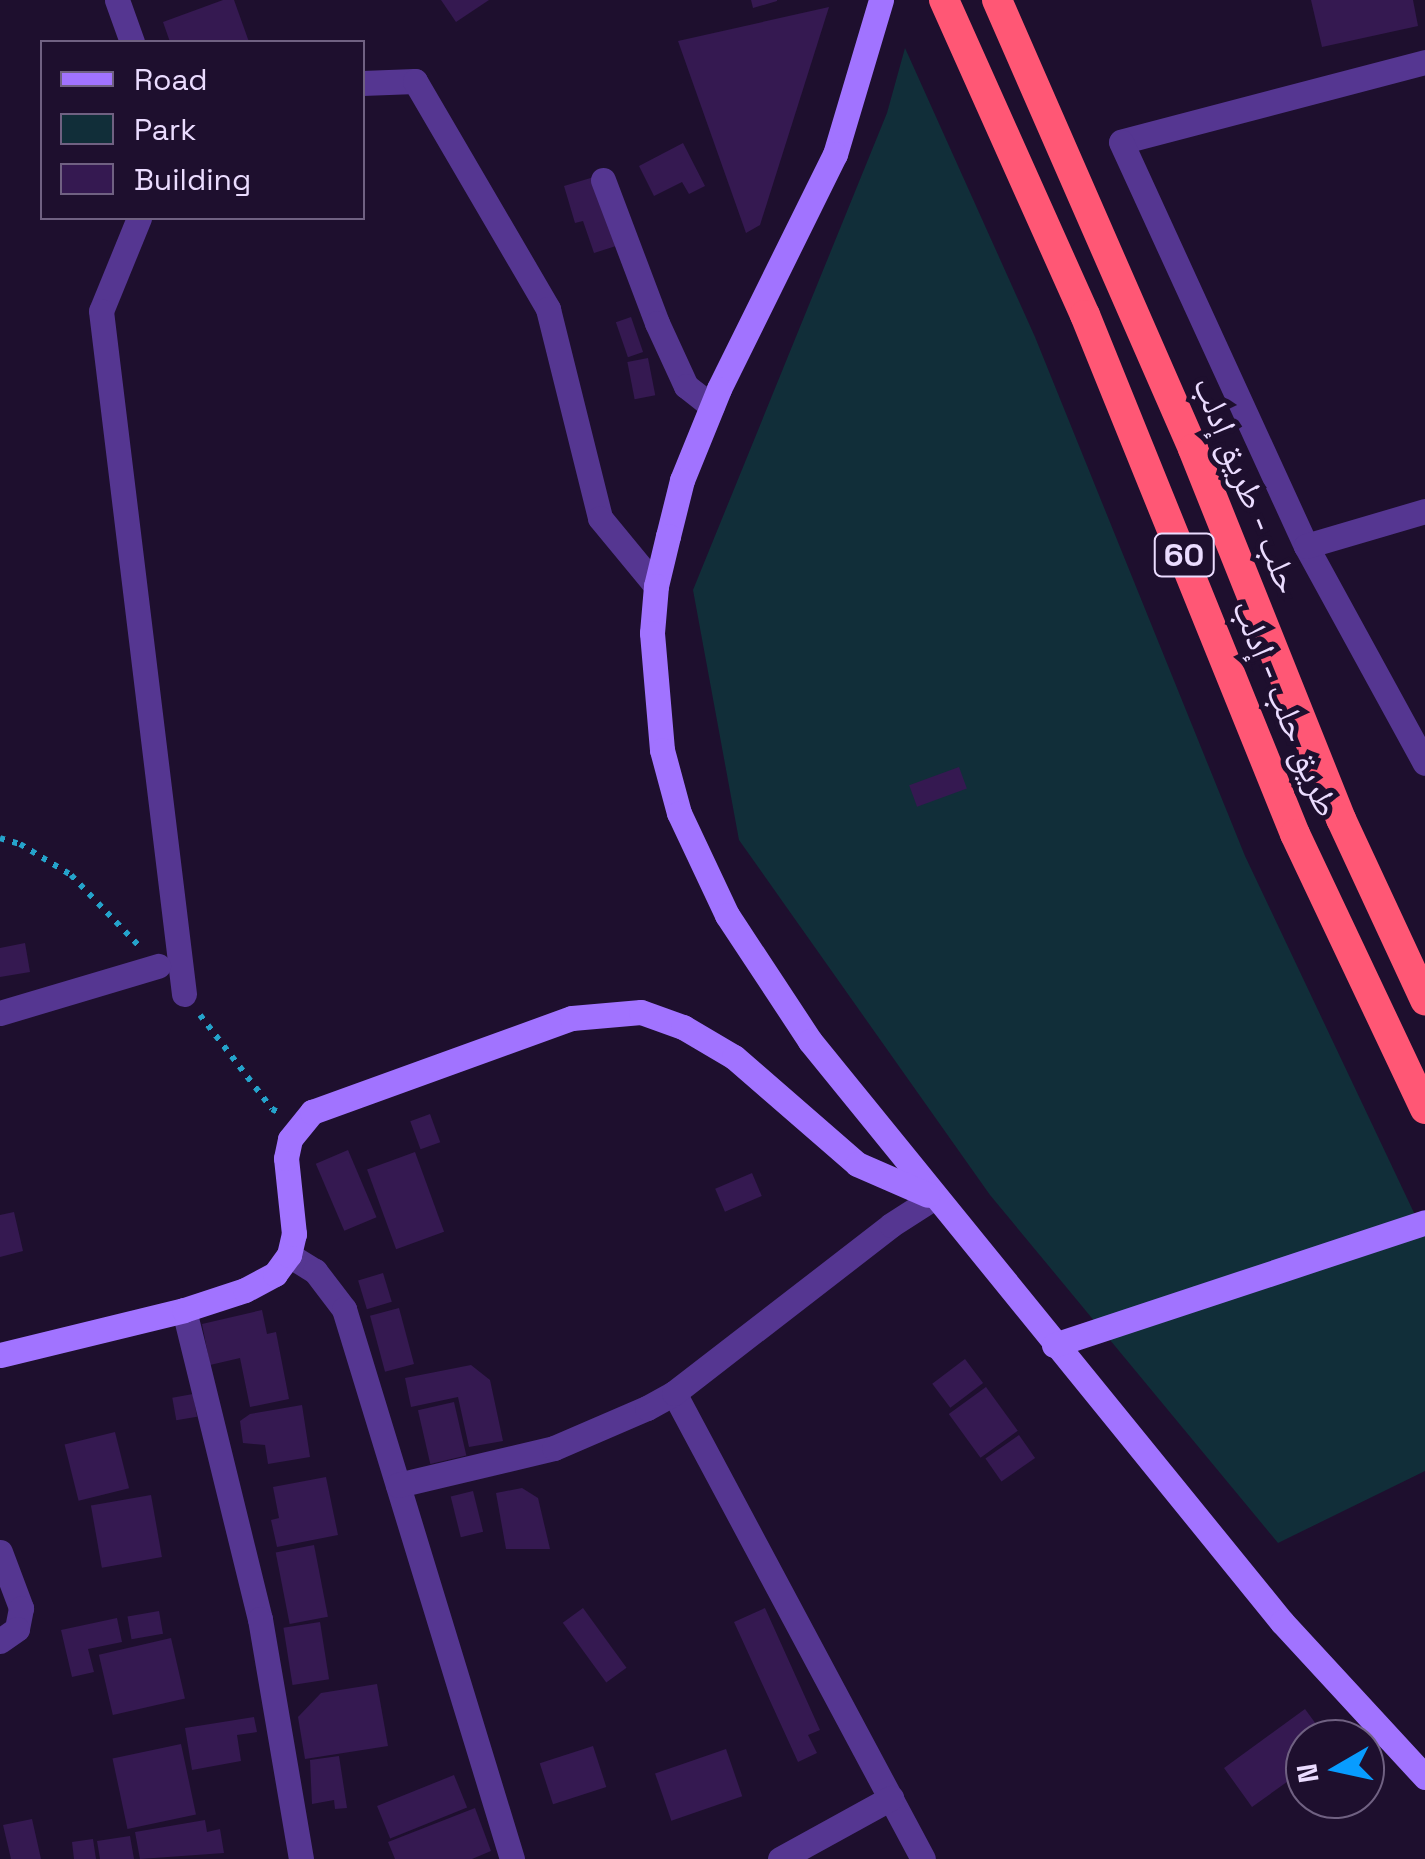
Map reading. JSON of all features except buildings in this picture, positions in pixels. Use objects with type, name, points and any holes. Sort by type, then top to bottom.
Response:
[{"type":"highway","name":"طريق حلب - إدلب","points":[[944,0],[1086,315],[1295,834],[1425,1109]]},
{"type":"highway","name":"حلب - طريق إدلب","points":[[997,0],[1193,449],[1341,818],[1421,980]]},
{"type":"street","points":[[118,0],[131,40]]},
{"type":"street","points":[[880,0],[835,154],[712,406],[682,480],[656,586],[652,634],[662,750],[698,860],[727,916],[810,1041],[933,1198],[1282,1622],[1425,1778]]},
{"type":"street","points":[[1425,62],[1121,142],[1306,546],[1425,763]]},
{"type":"street","points":[[365,82],[415,82],[548,309],[600,518],[656,586]]},
{"type":"street","points":[[603,180],[657,324],[686,386],[712,406]]},
{"type":"street","points":[[138,220],[102,311],[184,994]]},
{"type":"street","points":[[1306,546],[1425,510]]},
{"type":"street","points":[[0,1014],[158,966]]},
{"type":"street","points":[[0,1355],[184,1310],[245,1290],[274,1274],[289,1255],[294,1234],[286,1158],[299,1123],[312,1112],[572,1018],[642,1012],[683,1027],[734,1057],[857,1164],[933,1198]]},
{"type":"street","points":[[398,1485],[554,1448],[674,1394],[933,1198]]},
{"type":"street","points":[[1054,1345],[1425,1222]]},
{"type":"street","points":[[289,1255],[315,1271],[344,1309],[512,1859]]},
{"type":"street","points":[[184,1310],[260,1619],[301,1859]]},
{"type":"street","points":[[674,1394],[923,1859]]},
{"type":"street","points":[[0,1552],[21,1608],[17,1629],[0,1641]]},
{"type":"street","points":[[780,1859],[891,1798]]},
{"type":"green space","points":[[905,48],[1035,337],[1245,856],[1425,1236],[1425,1471],[1278,1543],[990,1195],[739,840],[693,590],[887,113]]}]
